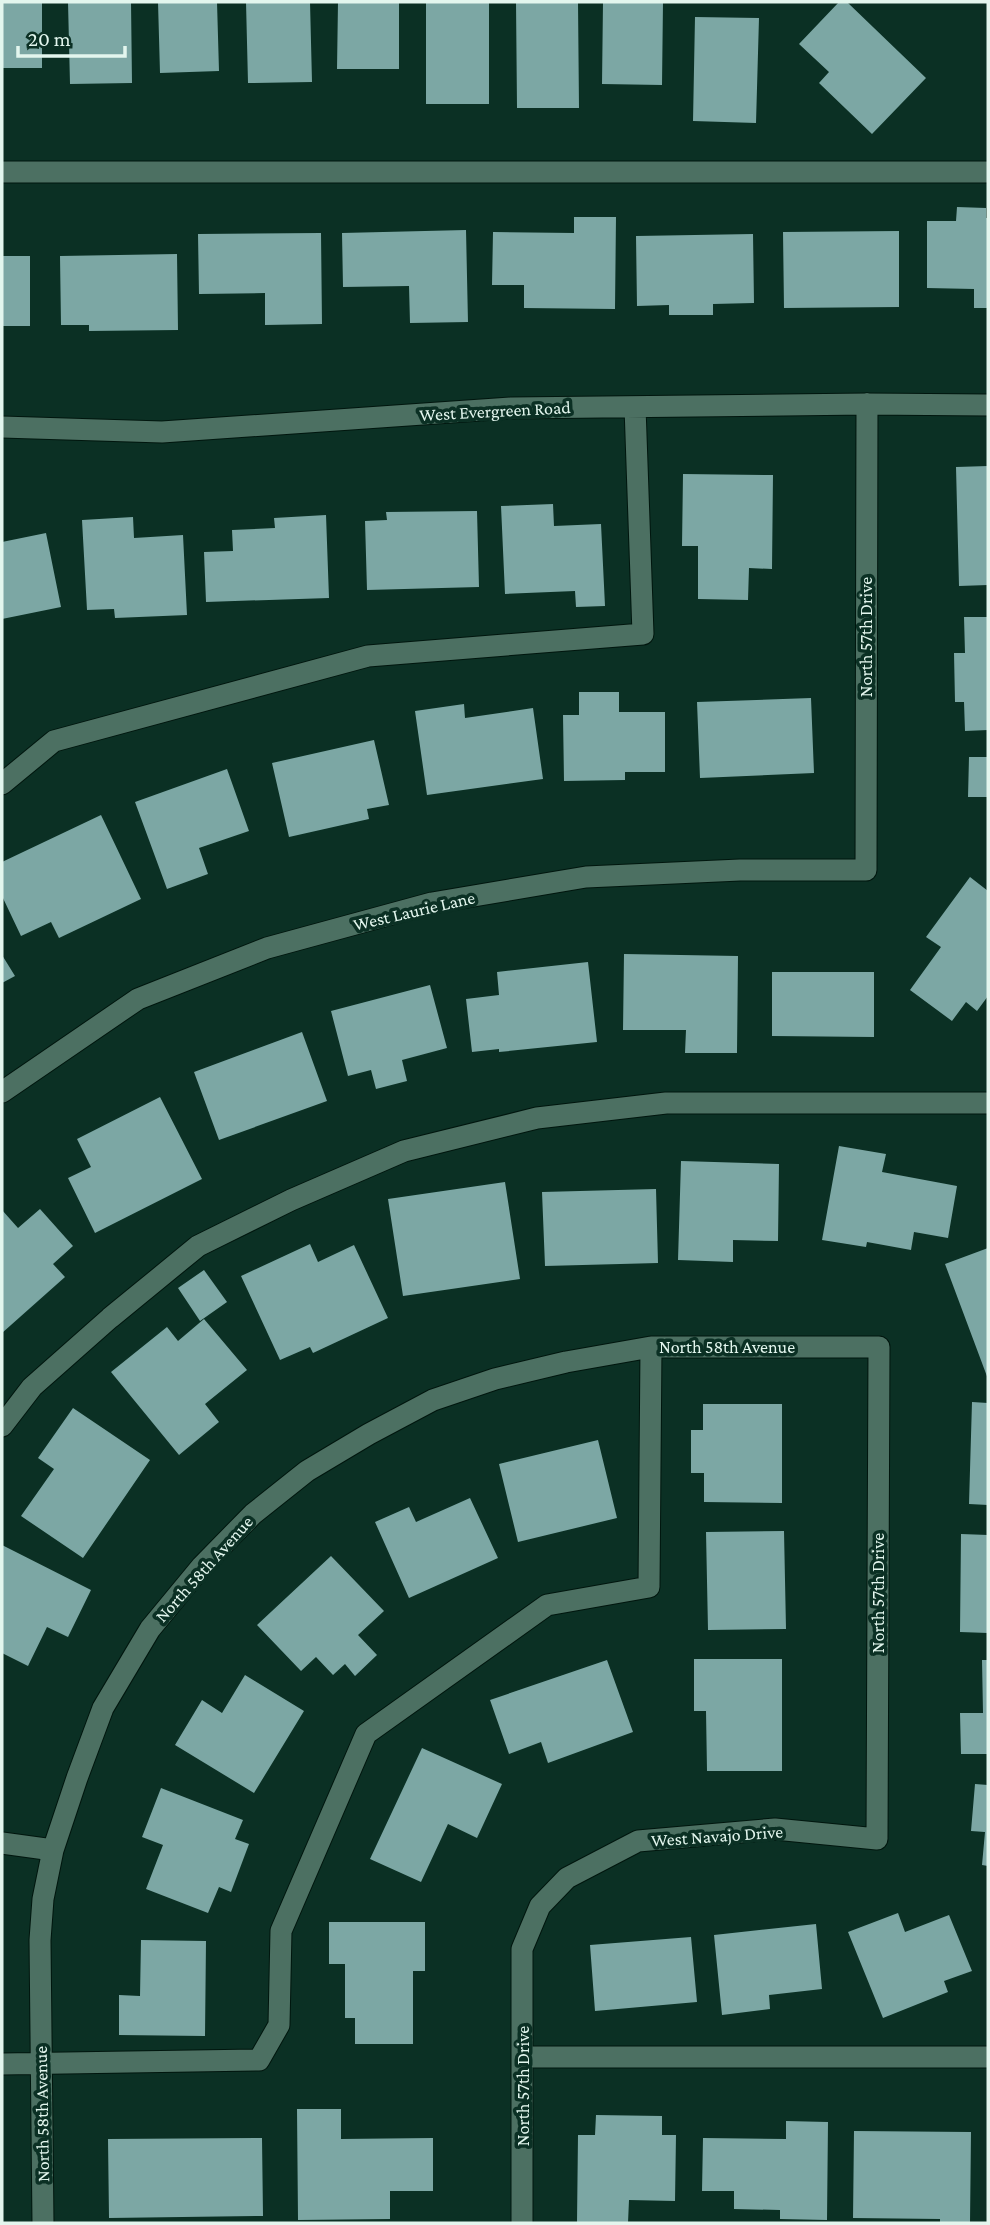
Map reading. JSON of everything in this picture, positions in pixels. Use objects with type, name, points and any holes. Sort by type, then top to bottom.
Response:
[{"type":"street","points":[[2,172],[988,172]]},
{"type":"street","name":"North 57th Drive","points":[[866,870],[867,404]]},
{"type":"street","name":"West Evergreen Road","points":[[2,427],[162,432],[510,408],[988,405]]},
{"type":"street","points":[[2,784],[54,741],[368,656],[643,634],[635,407]]},
{"type":"street","name":"West Laurie Lane","points":[[2,1092],[138,999],[267,948],[432,903],[586,877],[740,870],[866,870]]},
{"type":"street","points":[[2,1426],[32,1387],[198,1246],[291,1200],[404,1151],[537,1118],[666,1104],[988,1104]]},
{"type":"street","points":[[2,2064],[259,2060],[279,2025],[281,1931],[366,1734],[547,1605],[649,1587],[651,1347]]},
{"type":"street","name":"North 58th Avenue","points":[[43,2223],[40,1940],[43,1899],[53,1850],[103,1707],[150,1629],[202,1566],[253,1514],[307,1472],[369,1434],[433,1400],[495,1379],[651,1347],[878,1347]]},
{"type":"street","name":"North 57th Drive","points":[[877,1839],[878,1347]]},
{"type":"street","name":"West Navajo Drive","points":[[522,1949],[540,1906],[566,1878],[638,1841],[775,1829],[877,1839]]},
{"type":"street","points":[[2,1843],[53,1850]]},
{"type":"street","name":"North 57th Drive","points":[[522,1949],[522,2223]]},
{"type":"street","points":[[523,2057],[988,2057]]},
{"type":"building","points":[[2,2],[42,2],[42,68],[2,68]]},
{"type":"building","points":[[68,2],[131,2],[132,83],[70,84]]},
{"type":"building","points":[[158,2],[217,2],[219,71],[160,73]]},
{"type":"building","points":[[246,2],[310,2],[312,82],[248,83]]},
{"type":"building","points":[[338,2],[399,2],[399,69],[337,69]]},
{"type":"building","points":[[426,2],[489,2],[489,104],[426,104]]},
{"type":"building","points":[[516,2],[578,2],[579,108],[517,108]]},
{"type":"building","points":[[603,2],[663,2],[662,85],[602,84]]},
{"type":"building","points":[[839,2],[847,2],[926,78],[872,134],[819,83],[829,72],[799,44]]},
{"type":"building","points":[[695,17],[759,18],[756,123],[693,121]]},
{"type":"building","points":[[957,207],[986,208],[988,308],[974,308],[974,289],[927,288],[927,221],[956,221]]},
{"type":"building","points":[[574,217],[616,217],[615,309],[524,308],[524,285],[492,285],[493,232],[574,233]]},
{"type":"building","points":[[466,230],[468,322],[410,323],[409,286],[343,287],[342,233]]},
{"type":"building","points":[[899,231],[899,307],[784,308],[783,232]]},
{"type":"building","points":[[321,233],[322,324],[265,325],[265,293],[199,294],[198,234]]},
{"type":"building","points":[[753,234],[754,303],[713,304],[713,315],[669,315],[669,305],[637,306],[636,236]]},
{"type":"building","points":[[177,254],[178,330],[89,331],[89,325],[61,325],[60,256]]},
{"type":"building","points":[[2,256],[30,256],[30,326],[2,326]]},
{"type":"building","points":[[988,466],[988,585],[959,586],[956,467]]},
{"type":"building","points":[[683,474],[773,475],[772,569],[749,568],[748,600],[698,599],[698,546],[682,546]]},
{"type":"building","points":[[553,504],[554,526],[601,524],[605,606],[576,607],[575,591],[505,594],[501,506]]},
{"type":"building","points":[[477,511],[479,587],[367,590],[365,521],[387,520],[386,512]]},
{"type":"building","points":[[326,515],[329,598],[206,602],[204,552],[233,551],[232,530],[275,528],[274,518]]},
{"type":"building","points":[[133,517],[134,538],[183,535],[187,615],[115,618],[114,609],[87,610],[82,520]]},
{"type":"building","points":[[46,533],[61,607],[2,619],[2,542]]},
{"type":"building","points":[[964,617],[988,617],[988,730],[965,731],[964,702],[955,702],[954,653],[965,653]]},
{"type":"building","points":[[579,692],[619,692],[619,712],[665,712],[665,772],[625,772],[625,780],[564,781],[563,715],[579,715]]},
{"type":"building","points":[[811,698],[814,773],[700,778],[697,702]]},
{"type":"building","points":[[464,704],[465,718],[533,708],[543,779],[427,795],[415,711]]},
{"type":"building","points":[[374,740],[389,805],[367,809],[369,819],[289,837],[272,763]]},
{"type":"building","points":[[969,757],[988,757],[988,797],[968,797]]},
{"type":"building","points":[[227,769],[249,831],[199,848],[208,874],[167,889],[135,802]]},
{"type":"building","points":[[101,815],[141,899],[59,938],[51,922],[21,936],[2,896],[2,862]]},
{"type":"building","points":[[970,877],[988,891],[988,996],[977,1011],[966,1002],[952,1021],[910,990],[941,947],[926,937]]},
{"type":"building","points":[[624,954],[738,956],[737,1053],[685,1053],[686,1030],[623,1030]]},
{"type":"building","points":[[2,955],[15,976],[2,983]]},
{"type":"building","points":[[588,962],[597,1042],[499,1052],[499,1049],[472,1052],[466,999],[499,995],[497,972]]},
{"type":"building","points":[[772,972],[874,972],[874,1037],[772,1036]]},
{"type":"building","points":[[430,985],[447,1048],[402,1060],[407,1081],[376,1089],[371,1070],[348,1076],[331,1011]]},
{"type":"building","points":[[302,1032],[327,1101],[219,1140],[194,1072]]},
{"type":"building","points":[[160,1097],[202,1179],[95,1233],[68,1178],[91,1167],[77,1139]]},
{"type":"building","points":[[839,1146],[886,1154],[882,1172],[957,1186],[948,1238],[914,1232],[911,1250],[867,1242],[866,1247],[822,1240]]},
{"type":"building","points":[[681,1161],[779,1164],[778,1241],[733,1240],[733,1262],[678,1260]]},
{"type":"building","points":[[505,1182],[520,1279],[403,1296],[388,1199]]},
{"type":"building","points":[[656,1189],[658,1263],[545,1266],[542,1192]]},
{"type":"building","points":[[40,1209],[73,1246],[53,1264],[65,1277],[2,1333],[2,1210],[18,1228]]},
{"type":"building","points":[[310,1244],[318,1262],[354,1245],[388,1318],[313,1353],[310,1347],[280,1360],[241,1276]]},
{"type":"building","points":[[988,1248],[988,1379],[945,1264]]},
{"type":"building","points":[[204,1270],[227,1302],[200,1321],[178,1288]]},
{"type":"building","points":[[204,1319],[247,1370],[205,1404],[219,1422],[179,1455],[111,1372],[167,1327],[178,1341]]},
{"type":"building","points":[[972,1402],[988,1403],[988,1505],[969,1504]]},
{"type":"building","points":[[703,1404],[782,1404],[782,1503],[704,1502],[704,1473],[691,1473],[691,1430],[703,1430]]},
{"type":"building","points":[[73,1408],[150,1460],[83,1558],[21,1516],[54,1469],[38,1458]]},
{"type":"building","points":[[598,1440],[617,1518],[518,1542],[499,1464]]},
{"type":"building","points":[[470,1498],[498,1558],[409,1598],[375,1522],[409,1507],[416,1522]]},
{"type":"building","points":[[784,1531],[786,1629],[708,1630],[706,1532]]},
{"type":"building","points":[[961,1534],[988,1535],[988,1633],[960,1632]]},
{"type":"building","points":[[2,1545],[91,1590],[68,1637],[47,1627],[28,1666],[2,1653]]},
{"type":"building","points":[[331,1556],[384,1611],[358,1635],[377,1655],[355,1676],[345,1664],[333,1675],[316,1657],[301,1671],[257,1625]]},
{"type":"building","points":[[694,1659],[782,1659],[782,1771],[707,1771],[706,1711],[694,1711]]},
{"type":"building","points":[[607,1660],[633,1732],[548,1763],[541,1742],[509,1754],[490,1700]]},
{"type":"building","points":[[982,1660],[988,1660],[988,1754],[961,1754],[960,1713],[983,1713]]},
{"type":"building","points":[[245,1675],[304,1711],[254,1793],[175,1745],[202,1700],[222,1713]]},
{"type":"building","points":[[422,1748],[502,1784],[477,1838],[448,1824],[421,1882],[370,1859]]},
{"type":"building","points":[[975,1784],[988,1785],[988,1866],[982,1865],[985,1832],[971,1831]]},
{"type":"building","points":[[161,1788],[243,1820],[235,1839],[249,1844],[231,1892],[219,1887],[208,1913],[146,1889],[163,1845],[142,1837]]},
{"type":"building","points":[[898,1913],[905,1932],[949,1915],[972,1971],[944,1981],[948,1992],[883,2018],[848,1932]]},
{"type":"building","points":[[329,1922],[425,1922],[425,1971],[413,1971],[413,2044],[355,2044],[355,2018],[345,2018],[345,1964],[329,1964]]},
{"type":"building","points":[[816,1924],[822,1989],[769,1995],[770,2009],[722,2015],[714,1935]]},
{"type":"building","points":[[691,1937],[697,2002],[595,2011],[590,1945]]},
{"type":"building","points":[[141,1940],[206,1941],[205,2036],[119,2035],[119,1995],[140,1996]]},
{"type":"building","points":[[297,2109],[341,2109],[341,2139],[433,2138],[433,2191],[390,2191],[390,2219],[298,2220]]},
{"type":"building","points":[[596,2115],[662,2116],[662,2135],[676,2135],[675,2201],[629,2200],[628,2223],[577,2222],[578,2135],[595,2135]]},
{"type":"building","points":[[786,2121],[828,2122],[827,2220],[780,2219],[780,2210],[734,2209],[734,2191],[702,2191],[703,2138],[786,2139]]},
{"type":"building","points":[[854,2131],[971,2132],[970,2223],[940,2223],[940,2219],[853,2218]]},
{"type":"building","points":[[262,2138],[263,2216],[109,2218],[108,2139]]}]
